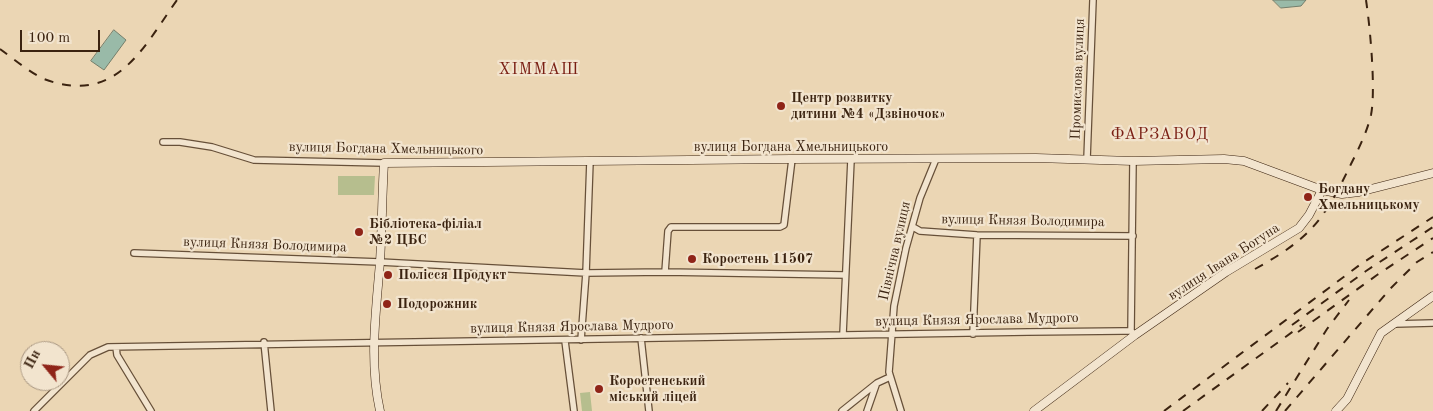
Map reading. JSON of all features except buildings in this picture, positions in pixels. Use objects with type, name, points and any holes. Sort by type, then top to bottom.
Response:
[{"type":"street","name":"Промислова вулиця","points":[[1087,159],[1093,0]]},
{"type":"street","name":"вулиця Богдана Хмельницького","points":[[163,142],[180,142],[212,147],[254,160],[384,163],[792,159],[1087,159],[1133,161],[1224,159],[1244,161],[1322,190]]},
{"type":"street","points":[[665,272],[668,231],[671,227],[780,227],[784,224],[792,159]]},
{"type":"street","name":"Північна вулиця","points":[[900,411],[889,368],[894,306],[906,248],[920,198],[936,159]]},
{"type":"street","points":[[842,334],[851,160]]},
{"type":"street","points":[[581,340],[586,274],[590,161]]},
{"type":"street","points":[[1133,161],[1133,333]]},
{"type":"street","points":[[380,411],[376,395],[373,342],[380,262],[384,163]]},
{"type":"street","points":[[1322,190],[1350,194],[1433,173]]},
{"type":"street","name":"вулиця Івана Богуна","points":[[1034,411],[1133,333],[1226,272],[1299,228],[1309,215],[1322,190]]},
{"type":"street","name":"вулиця Князя Володимира","points":[[913,227],[920,231],[977,235],[1134,236]]},
{"type":"street","points":[[973,334],[977,235]]},
{"type":"street","name":"вулиця Князя Володимира","points":[[134,253],[380,262],[586,274],[665,272],[845,276]]},
{"type":"street","points":[[1336,411],[1351,392],[1377,337],[1390,325],[1433,296]]},
{"type":"street","points":[[1416,307],[1413,314],[1417,323]]},
{"type":"street","points":[[1390,325],[1433,323]]},
{"type":"street","name":"вулиця Князя Ярослава Мудрого","points":[[34,411],[90,355],[102,348],[116,346],[264,342],[565,341],[842,334],[1133,333]]},
{"type":"street","points":[[641,338],[649,411]]},
{"type":"street","points":[[565,341],[574,411]]},
{"type":"street","points":[[264,342],[271,411]]},
{"type":"street","points":[[116,346],[117,355],[151,411]]},
{"type":"street","points":[[842,411],[877,383],[890,377]]},
{"type":"street","points":[[867,411],[877,383]]},
{"type":"shaded area","points":[[1273,0],[1306,0],[1301,6],[1281,8]]},
{"type":"shaded area","points":[[114,30],[126,40],[104,70],[91,61]]},
{"type":"shaded area","points":[[338,176],[375,176],[374,195],[338,195]]},
{"type":"shaded area","points":[[590,392],[592,411],[582,411],[580,393]]},
{"type":"railway","points":[[0,49],[44,79],[69,85],[90,85],[109,79],[125,68],[139,53],[177,0]]},
{"type":"railway","points":[[1255,269],[1303,237],[1324,214],[1367,128],[1371,115],[1373,74],[1366,0]]},
{"type":"railway","points":[[1164,411],[1361,264],[1433,217]]},
{"type":"railway","points":[[1292,325],[1366,271],[1433,227]]},
{"type":"railway","points":[[1298,332],[1377,275],[1433,238]]},
{"type":"railway","points":[[1285,411],[1390,289],[1417,262],[1433,252]]},
{"type":"railway","points":[[1276,411],[1327,329],[1349,300]]},
{"type":"railway","points":[[1183,411],[1302,325]]},
{"type":"railway","points":[[1262,411],[1288,383]]},
{"type":"place","name":"Центр розвитку дитини №4 «Дзвіночок»","points":[[781,106]]},
{"type":"place","name":"Богдану Хмельницькому","points":[[1308,197]]},
{"type":"place","name":"Бібліотека-філіал №2 ЦБС","points":[[359,232]]},
{"type":"place","name":"Коростень 11507","points":[[692,259]]},
{"type":"place","name":"Полісся Продукт","points":[[388,275]]},
{"type":"place","name":"Подорожник","points":[[387,304]]},
{"type":"place","name":"Коростенський міський ліцей","points":[[599,389]]},
{"type":"district","name":"ХІММАШ","points":[[539,70]]},
{"type":"district","name":"ФАРЗАВОД","points":[[1160,135]]}]
